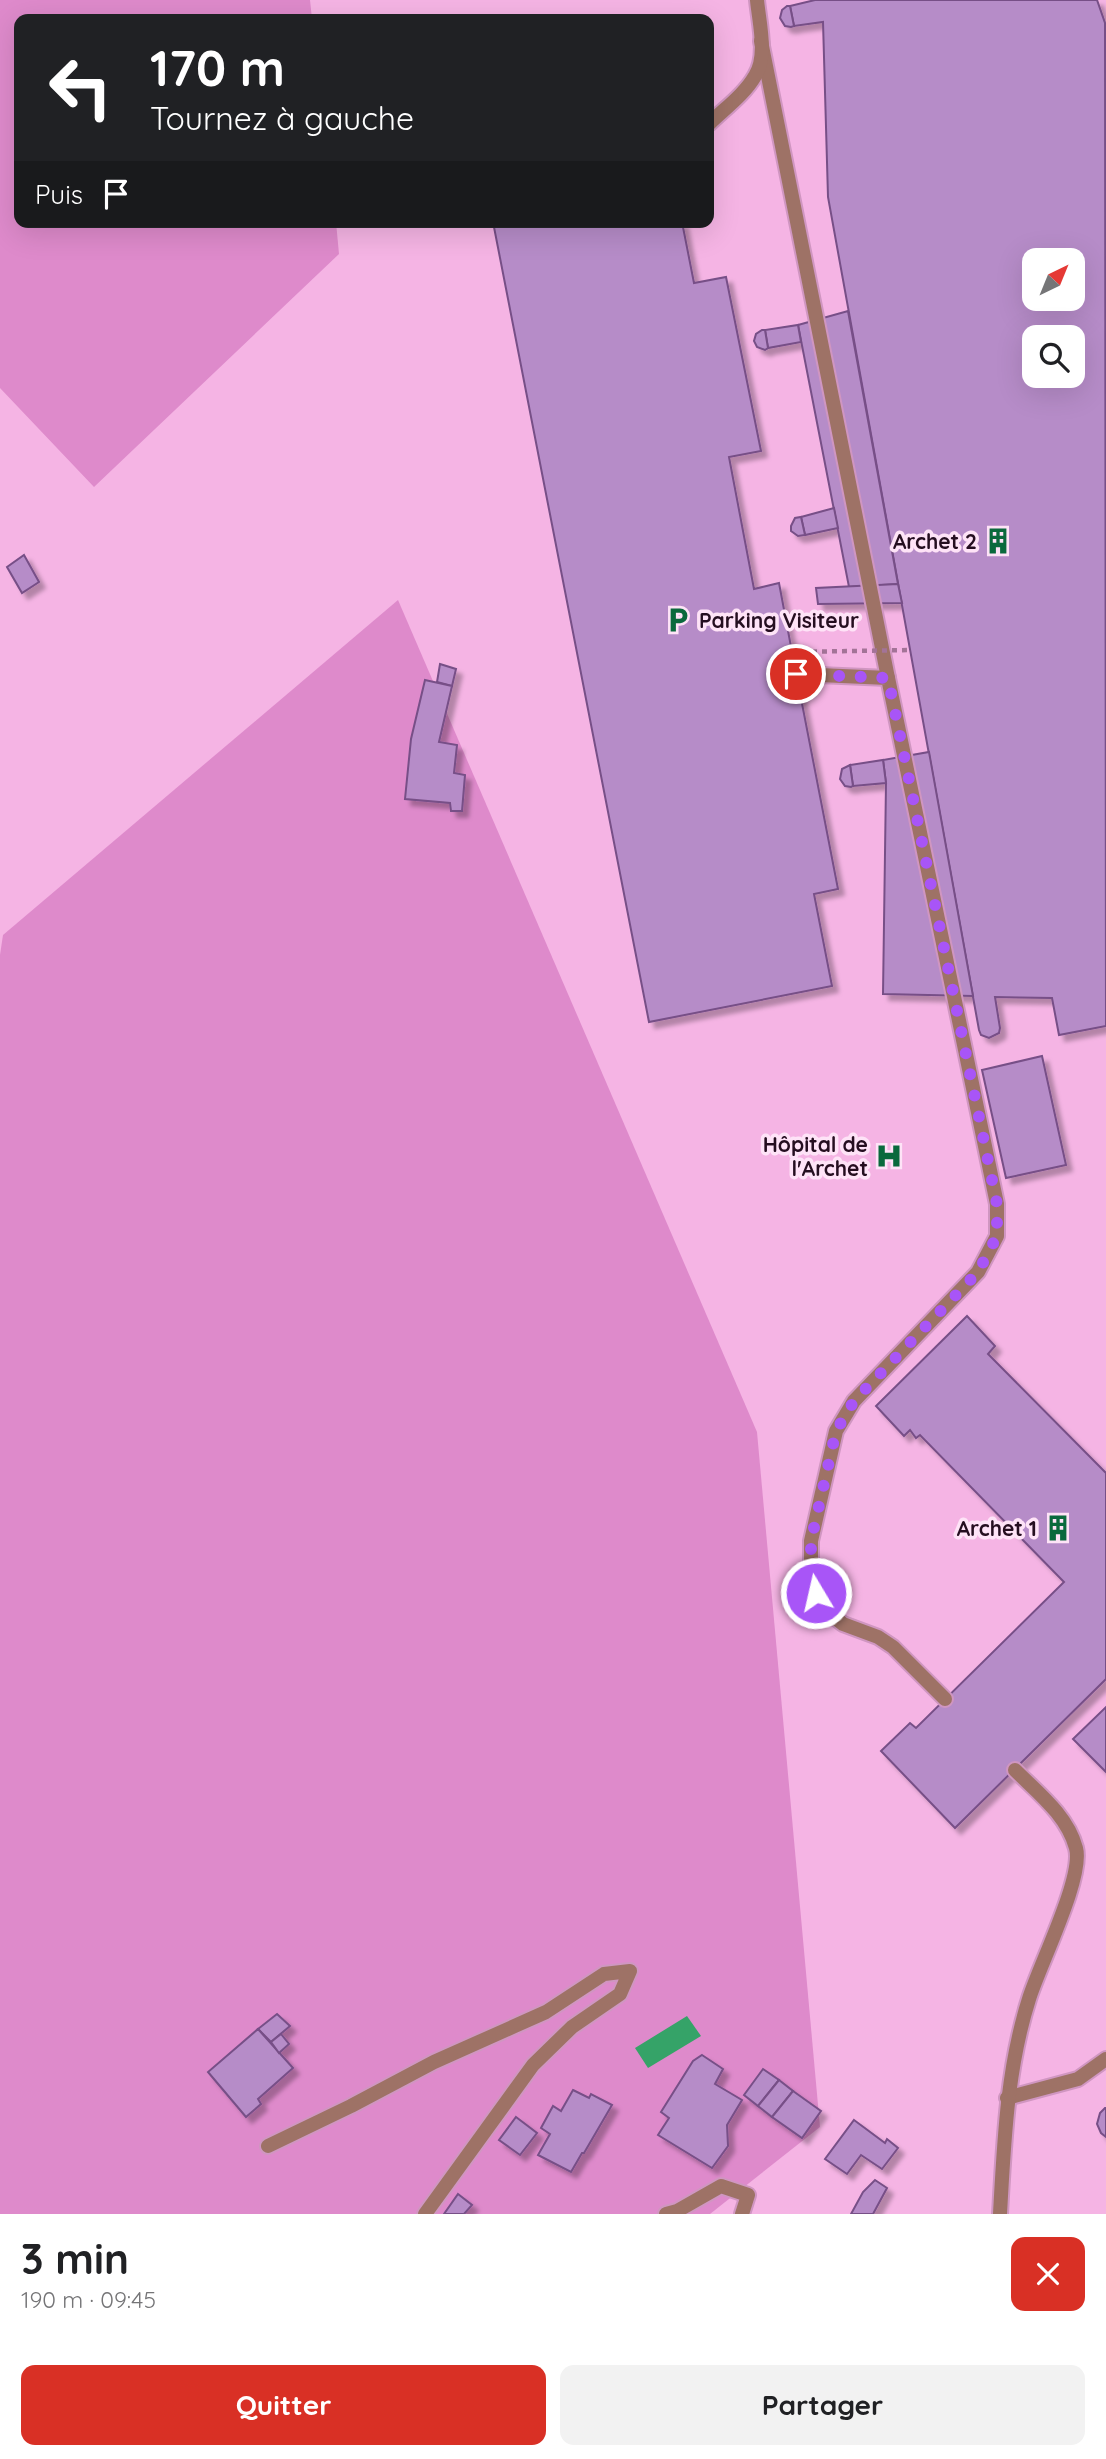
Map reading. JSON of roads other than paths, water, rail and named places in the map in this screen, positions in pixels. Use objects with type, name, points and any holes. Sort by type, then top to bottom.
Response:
[{"type":"street","points":[[714,119],[757,75],[761,41],[757,0]]},
{"type":"street","points":[[761,41],[888,678],[997,1204],[997,1236],[978,1272],[854,1401],[836,1431],[811,1541],[811,1569],[816,1593],[828,1612],[843,1624],[878,1637],[893,1647],[945,1699]]},
{"type":"street","points":[[796,674],[888,678]]},
{"type":"street","points":[[1000,2214],[1007,2098],[1028,2000],[1072,1887],[1077,1850],[1065,1821],[1015,1770]]},
{"type":"street","points":[[268,2146],[434,2062],[546,2011],[604,1974],[631,1972],[620,1994],[572,2027],[533,2065],[425,2214]]},
{"type":"street","points":[[1007,2098],[1078,2079],[1106,2059]]},
{"type":"street","points":[[666,2214],[677,2211],[721,2186],[748,2195],[742,2214]]},
{"type":"place","name":"Archet 2","points":[[998,541]]},
{"type":"place","name":"Parking Visiteur","points":[[678,620]]},
{"type":"place","name":"Hôpital de l'Archet","points":[[889,1156]]},
{"type":"place","name":"Archet 1","points":[[1058,1528]]}]
